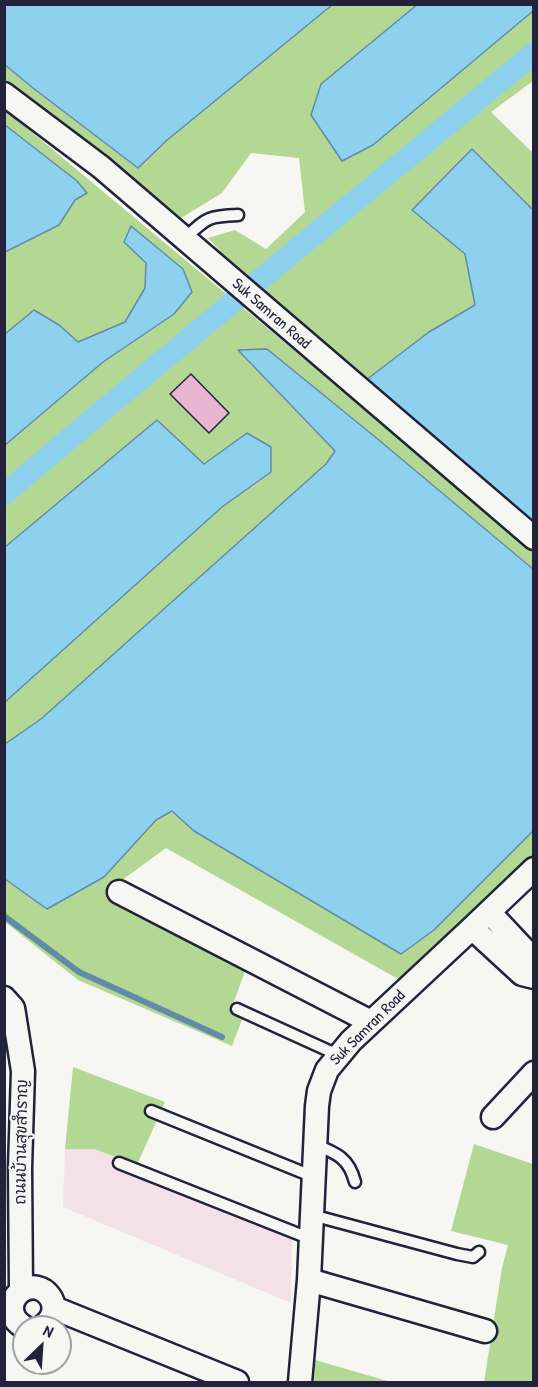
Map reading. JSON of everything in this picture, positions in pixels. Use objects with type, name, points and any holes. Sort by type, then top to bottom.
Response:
[{"type":"street","name":"Suk Samran Road","points":[[4,94],[100,167],[534,538]]},
{"type":"street","name":"Suk Samran Road","points":[[300,1383],[309,1280],[319,1091],[327,1070],[351,1041],[534,868]]},
{"type":"street","points":[[119,892],[371,1022]]},
{"type":"street","points":[[489,912],[534,960]]},
{"type":"street","points":[[472,928],[522,974],[534,977]]},
{"type":"street","name":"ถนนบ้านสุขสำราญ","points":[[4,998],[15,1014],[12,1168],[16,1279],[13,1303],[14,1315]]},
{"type":"street","points":[[493,1117],[534,1073]]},
{"type":"street","points":[[16,1279],[28,1288],[35,1287],[48,1294],[54,1308],[52,1315]]},
{"type":"street","points":[[309,1280],[485,1331]]},
{"type":"street","points":[[54,1308],[237,1383]]},
{"type":"lane","points":[[184,239],[205,220],[215,216],[238,215]]},
{"type":"lane","points":[[237,1009],[338,1055]]},
{"type":"lane","points":[[151,1111],[314,1177]]},
{"type":"lane","points":[[316,1145],[336,1153],[346,1162],[352,1172],[354,1182]]},
{"type":"lane","points":[[119,1163],[311,1239]]},
{"type":"lane","points":[[312,1215],[457,1254],[473,1257],[478,1252]]},
{"type":"shaded area","points":[[65,1149],[94,1149],[292,1227],[291,1303],[63,1207]]},
{"type":"green space","points":[[332,5],[418,5],[321,84],[373,145],[533,11],[533,81],[491,112],[533,153],[533,210],[472,150],[413,210],[465,254],[475,305],[429,332],[366,380],[243,276],[208,238],[235,230],[266,249],[305,212],[299,158],[251,153],[222,193],[181,218],[164,214],[5,80],[4,65],[138,168],[166,141]]},
{"type":"green space","points":[[5,110],[533,549],[534,569],[267,349],[239,350],[335,451],[326,464],[41,719],[5,744],[4,702],[222,507],[271,472],[271,448],[247,433],[204,464],[157,421],[5,547],[5,445],[103,362],[174,314],[192,292],[124,242],[146,263],[145,288],[125,322],[78,342],[59,325],[34,311],[5,334],[5,252],[59,225],[75,200],[87,193],[77,181],[5,125]]},
{"type":"green space","points":[[172,811],[194,831],[401,954],[434,930],[533,831],[533,857],[407,978],[398,979],[166,848],[125,878],[109,901],[245,971],[231,1010],[243,1017],[232,1046],[78,980],[5,922],[4,879],[47,909],[104,877],[156,820]]},
{"type":"green space","points":[[73,1067],[165,1102],[137,1165],[94,1149],[65,1149]]},
{"type":"green space","points":[[474,1144],[533,1164],[533,1382],[484,1382],[502,1268],[508,1245],[451,1231]]},
{"type":"green space","points":[[315,1360],[391,1382],[314,1382]]},
{"type":"water","points":[[418,4],[533,5],[533,11],[373,145],[342,161],[311,115],[321,84]]},
{"type":"water","points":[[4,5],[332,5],[166,141],[138,168],[5,65]]},
{"type":"water","points":[[5,125],[77,181],[87,193],[75,200],[59,225],[5,252]]},
{"type":"water","points":[[472,149],[533,210],[533,521],[366,380],[429,332],[475,305],[465,254],[412,210]]},
{"type":"water","points":[[131,226],[183,269],[192,292],[174,314],[103,362],[5,445],[5,334],[34,310],[59,325],[78,342],[125,322],[145,288],[146,263],[124,242]]},
{"type":"water","points":[[267,349],[533,569],[533,831],[434,930],[401,954],[194,831],[172,811],[156,820],[104,877],[47,909],[5,879],[5,744],[41,719],[326,464],[335,451],[238,350]]},
{"type":"water","points":[[157,420],[204,464],[247,433],[271,447],[271,472],[222,507],[5,702],[5,547]]},
{"type":"building","points":[[191,374],[229,413],[209,433],[170,394]]},
{"type":"waterway","points":[[4,494],[534,53]]},
{"type":"waterway","points":[[4,916],[79,972],[222,1037]]}]
